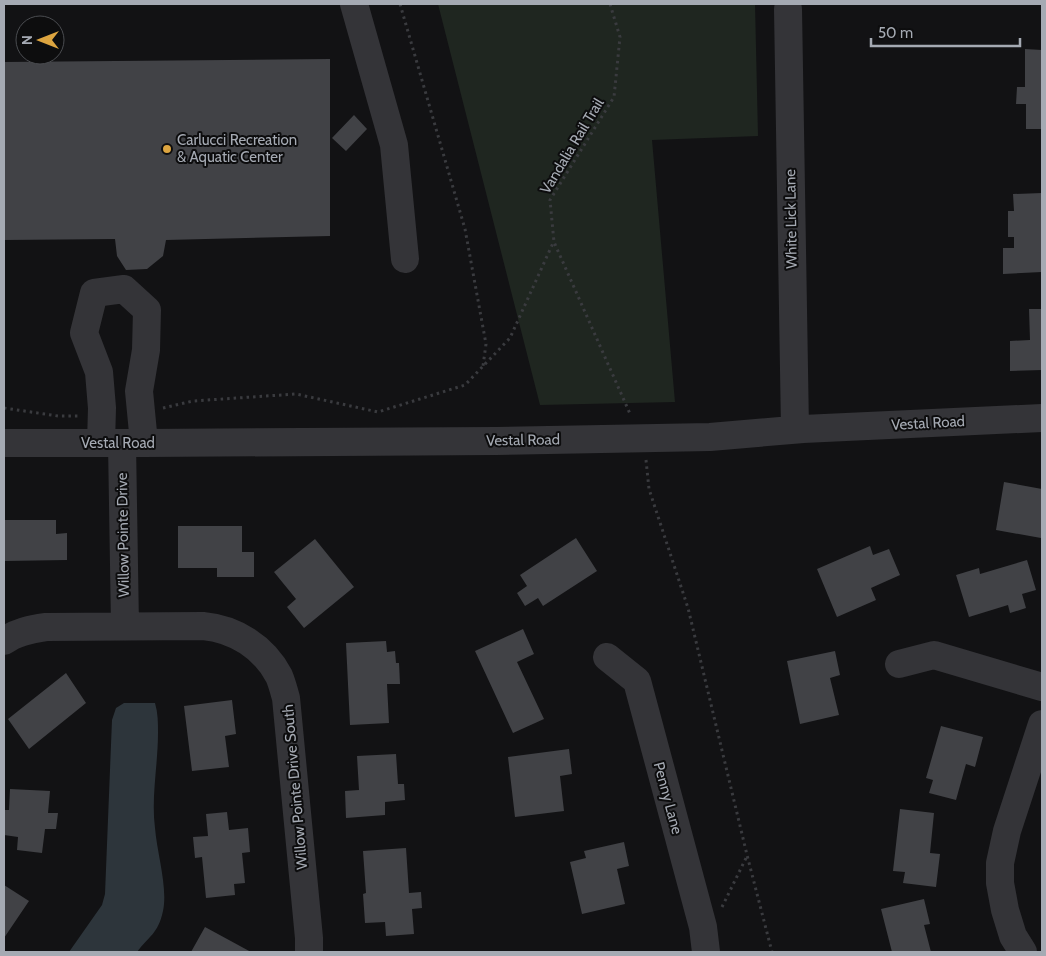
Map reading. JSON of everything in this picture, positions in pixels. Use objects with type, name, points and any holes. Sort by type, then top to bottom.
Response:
[{"type":"street","points":[[354,4],[394,145],[405,259]]},
{"type":"street","name":"White Lick Lane","points":[[788,9],[795,429]]},
{"type":"street","points":[[124,289],[147,310],[146,350],[139,391],[122,443],[102,408],[98,372],[84,333],[94,293],[124,289]]},
{"type":"street","name":"Vestal Road","points":[[4,443],[486,441],[710,437],[795,429],[1042,418]]},
{"type":"street","name":"Willow Pointe Drive","points":[[122,443],[125,626]]},
{"type":"street","name":"Willow Pointe Drive South","points":[[4,641],[11,636],[32,629],[46,627],[203,626],[227,631],[248,641],[266,656],[279,676],[286,698],[309,952]]},
{"type":"street","points":[[899,664],[934,655],[1042,687]]},
{"type":"street","name":"Penny Lane","points":[[607,657],[637,681],[704,940]]},
{"type":"street","points":[[1023,952],[1013,936],[1005,910],[1000,883],[1000,864],[1007,831],[1042,724]]},
{"type":"path","points":[[400,4],[465,229],[486,344],[483,366]]},
{"type":"path","name":"Vandalia Rail Trail","points":[[554,242],[550,200],[614,97],[620,37],[610,4]]},
{"type":"path","points":[[154,410],[193,401],[296,394],[378,412],[465,385],[510,338],[554,242]]},
{"type":"path","points":[[554,242],[641,438],[646,460],[649,489],[688,608],[772,952]]},
{"type":"path","points":[[4,408],[58,416],[87,416]]},
{"type":"path","points":[[704,940],[747,855]]},
{"type":"shaded area","points":[[438,4],[755,4],[758,136],[652,140],[675,402],[540,405]]},
{"type":"shaded area","points":[[124,703],[155,703],[157,710],[158,745],[154,816],[163,881],[163,911],[156,930],[137,952],[69,952],[102,905],[105,894],[112,720],[116,708]]},
{"type":"building","points":[[1025,49],[1042,50],[1042,129],[1026,129],[1026,104],[1016,104],[1017,87],[1025,87]]},
{"type":"building","name":"Carlucci Recreation & Aquatic Center","points":[[330,59],[330,236],[166,240],[163,256],[147,269],[126,270],[117,256],[115,239],[4,240],[4,62],[15,62],[15,65],[65,65],[65,61]]},
{"type":"building","points":[[354,115],[367,129],[346,151],[332,138]]},
{"type":"building","points":[[1042,193],[1042,272],[1003,274],[1003,248],[1014,248],[1014,237],[1008,237],[1008,211],[1014,211],[1013,194]]},
{"type":"building","points":[[1029,309],[1042,309],[1042,370],[1010,371],[1010,341],[1030,340]]},
{"type":"building","points":[[1004,482],[1042,489],[1041,538],[996,530]]},
{"type":"building","points":[[4,520],[56,520],[56,534],[67,533],[67,560],[4,561]]},
{"type":"building","points":[[178,526],[242,526],[242,552],[254,552],[254,577],[217,577],[217,568],[178,568]]},
{"type":"building","points":[[576,538],[597,571],[543,606],[538,598],[525,606],[517,593],[527,586],[520,575]]},
{"type":"building","points":[[315,539],[354,587],[304,628],[287,607],[296,599],[274,572]]},
{"type":"building","points":[[870,546],[873,555],[889,549],[900,575],[871,588],[876,600],[837,617],[817,569]]},
{"type":"building","points":[[1027,560],[1036,590],[1022,594],[1026,608],[1010,613],[1008,605],[969,617],[956,575],[979,568],[980,574]]},
{"type":"building","points":[[523,629],[534,654],[517,662],[544,719],[513,733],[475,651]]},
{"type":"building","points":[[386,641],[387,652],[395,651],[396,663],[399,663],[400,684],[387,684],[389,723],[350,725],[346,643]]},
{"type":"building","points":[[835,651],[840,675],[830,678],[839,715],[800,724],[787,661]]},
{"type":"building","points":[[66,673],[86,703],[29,749],[8,719]]},
{"type":"building","points":[[232,700],[236,734],[225,736],[229,767],[192,771],[184,706]]},
{"type":"building","points":[[941,726],[983,737],[975,767],[966,764],[956,800],[929,793],[933,780],[926,778]]},
{"type":"building","points":[[569,749],[572,774],[560,776],[564,811],[515,817],[508,757]]},
{"type":"building","points":[[396,754],[398,784],[404,784],[405,800],[385,802],[385,815],[346,818],[345,791],[359,790],[357,756]]},
{"type":"building","points":[[10,789],[50,791],[48,813],[58,813],[56,829],[45,829],[42,853],[17,850],[18,837],[4,835],[4,810],[9,810]]},
{"type":"building","points":[[900,809],[934,813],[930,853],[940,854],[936,887],[903,883],[905,872],[893,871]]},
{"type":"building","points":[[227,812],[229,830],[248,828],[250,852],[242,853],[245,883],[234,884],[235,895],[206,898],[202,857],[195,858],[193,837],[208,836],[206,814]]},
{"type":"building","points":[[624,842],[629,866],[617,869],[625,904],[582,914],[570,862],[586,858],[584,851]]},
{"type":"building","points":[[406,848],[409,893],[421,892],[422,908],[412,909],[414,934],[386,936],[385,922],[365,923],[363,894],[366,893],[363,851]]},
{"type":"building","points":[[4,885],[29,901],[4,938]]},
{"type":"building","points":[[924,899],[930,924],[924,925],[931,952],[892,952],[881,909]]},
{"type":"building","points":[[205,927],[251,952],[191,952]]},
{"type":"place","name":"Carlucci Recreation & Aquatic Center","points":[[167,149]]}]
